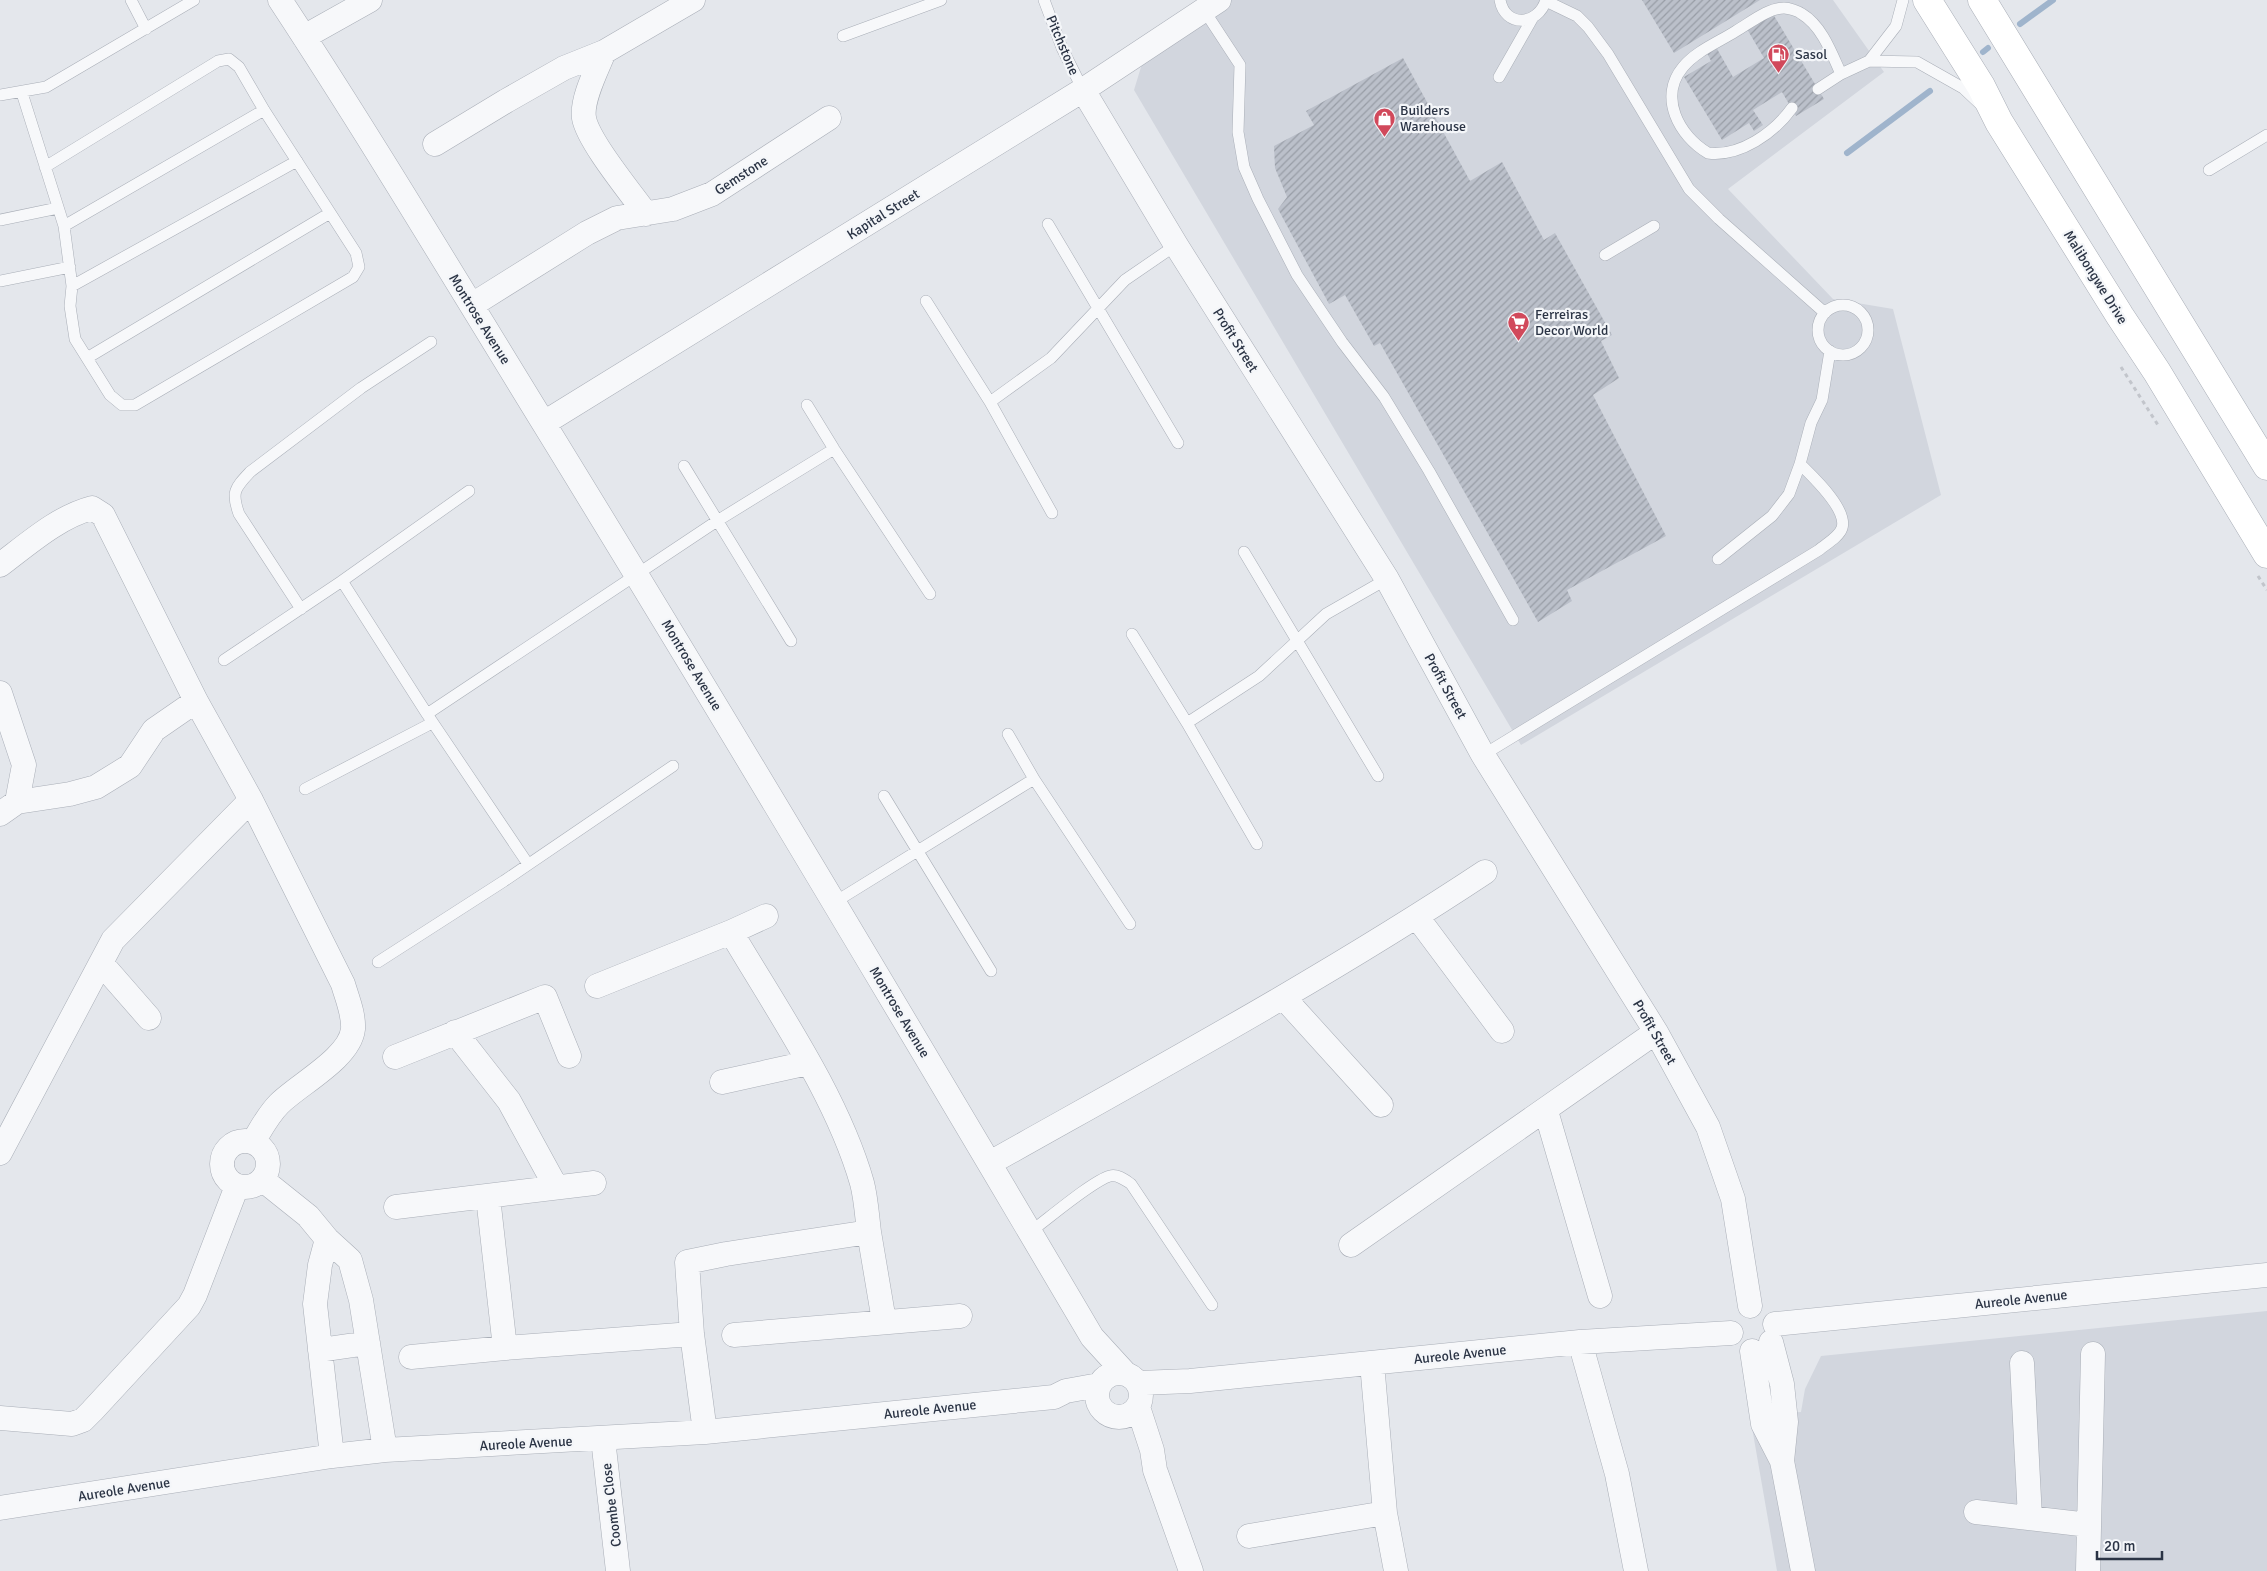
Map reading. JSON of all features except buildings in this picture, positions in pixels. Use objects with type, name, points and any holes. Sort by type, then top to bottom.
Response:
[{"type":"main road","name":"Malibongwe Drive","points":[[1927,0],[1981,86],[2000,122],[2120,316],[2157,372],[2267,554]]},
{"type":"main road","points":[[1982,0],[2267,466]]},
{"type":"street","name":"Montrose Avenue","points":[[280,0],[472,305],[637,574],[835,902],[1092,1337],[1155,1470],[1191,1571]]},
{"type":"street","points":[[304,37],[370,0]]},
{"type":"street","points":[[435,144],[564,68],[604,52],[692,0]]},
{"type":"street","name":"Kapital Street","points":[[544,423],[1083,90],[1209,4]]},
{"type":"street","points":[[604,52],[587,97],[584,117],[591,136],[646,214]]},
{"type":"street","name":"Profit Street","points":[[1083,90],[1176,245],[1387,579],[1483,755],[1656,1032],[1708,1127],[1733,1199],[1750,1306]]},
{"type":"street","name":"Gemstone","points":[[472,305],[587,233],[617,218],[673,209],[712,194],[829,118]]},
{"type":"street","points":[[0,565],[37,537],[79,512],[92,508],[103,516],[196,701],[250,800],[340,977],[351,1012],[353,1028],[349,1043],[340,1054],[278,1105],[254,1142]]},
{"type":"street","points":[[0,694],[24,765],[9,808]]},
{"type":"street","points":[[9,808],[96,787],[130,766],[154,730],[196,701]]},
{"type":"street","points":[[0,1153],[113,940],[250,800]]},
{"type":"street","points":[[990,1163],[1284,998],[1417,917],[1485,872]]},
{"type":"street","points":[[597,986],[766,916]]},
{"type":"street","points":[[1417,917],[1502,1031]]},
{"type":"street","points":[[731,932],[808,1063],[843,1128],[862,1184],[884,1321]]},
{"type":"street","points":[[101,963],[149,1018]]},
{"type":"street","points":[[395,1057],[545,997],[569,1056]]},
{"type":"street","points":[[1284,998],[1381,1104]]},
{"type":"street","points":[[455,1032],[509,1101],[556,1187]]},
{"type":"street","points":[[1351,1245],[1546,1111],[1656,1032]]},
{"type":"street","points":[[722,1082],[808,1063]]},
{"type":"street","points":[[1546,1111],[1600,1296]]},
{"type":"street","points":[[244,1141],[254,1142],[261,1147],[269,1163],[263,1180],[255,1185],[237,1186],[224,1174],[222,1165],[224,1156],[228,1148],[236,1143],[244,1141]]},
{"type":"street","points":[[263,1180],[308,1216],[350,1260],[361,1300],[386,1450]]},
{"type":"street","points":[[396,1207],[594,1183]]},
{"type":"street","points":[[0,1418],[72,1424],[83,1420],[189,1306],[237,1186]]},
{"type":"street","points":[[488,1196],[505,1348]]},
{"type":"street","points":[[705,1432],[692,1334],[687,1262],[726,1254],[869,1232]]},
{"type":"street","points":[[328,1239],[320,1266],[315,1304],[332,1456]]},
{"type":"street","name":"Aureole Avenue","points":[[1766,1339],[2267,1275]]},
{"type":"street","points":[[1766,1339],[1738,1346],[1731,1333],[1733,1318],[1737,1312],[1750,1306],[1765,1309],[1770,1314],[1766,1339],[1782,1384],[1786,1422],[1782,1461],[1803,1571]]},
{"type":"street","points":[[734,1335],[960,1316]]},
{"type":"street","name":"Aureole Avenue","points":[[0,1508],[332,1456],[386,1450],[705,1432],[1054,1397],[1069,1401],[1190,1381],[1580,1342],[1731,1333]]},
{"type":"street","points":[[411,1357],[692,1334]]},
{"type":"street","points":[[1580,1342],[1617,1474],[1636,1571]]},
{"type":"street","points":[[320,1350],[368,1343]]},
{"type":"street","points":[[2088,1571],[2093,1354]]},
{"type":"street","points":[[1372,1363],[1386,1513],[1396,1571]]},
{"type":"street","points":[[2022,1363],[2030,1518]]},
{"type":"street","name":"Coombe Close","points":[[603,1439],[618,1571]]},
{"type":"street","points":[[1976,1512],[2089,1525]]},
{"type":"street","points":[[1249,1536],[1386,1513]]},
{"type":"lane","points":[[131,0],[146,29]]},
{"type":"lane","points":[[0,96],[46,87],[194,0]]},
{"type":"lane","points":[[843,36],[940,0]]},
{"type":"lane","name":"Pitchstone","points":[[1044,0],[1062,48],[1083,90]]},
{"type":"lane","points":[[1500,0],[1503,10],[1508,16],[1524,21],[1538,15],[1546,0],[1577,16],[1588,27],[1608,54],[1689,189],[1719,219],[1825,313]]},
{"type":"lane","points":[[1869,61],[1896,26],[1903,0]]},
{"type":"lane","points":[[1209,4],[1240,65],[1238,132],[1244,166],[1262,207],[1297,275],[1399,421],[1513,620]]},
{"type":"lane","points":[[1792,108],[1777,126],[1764,136],[1731,153],[1708,153],[1687,137],[1676,119],[1672,105],[1672,90],[1679,72],[1692,58],[1759,18],[1784,8],[1803,14],[1815,26],[1826,42],[1841,74]]},
{"type":"lane","points":[[1499,77],[1532,19]]},
{"type":"lane","points":[[22,93],[45,167],[64,226],[72,286],[70,306],[75,338],[110,395],[122,406],[135,405],[353,277],[359,267],[356,253],[264,110],[239,67],[229,59],[218,61],[45,167]]},
{"type":"lane","points":[[1818,89],[1841,74],[1869,61],[1917,62],[1963,88],[2000,122]]},
{"type":"lane","points":[[64,226],[264,110]]},
{"type":"lane","points":[[2209,170],[2267,135]]},
{"type":"lane","points":[[72,286],[297,161]]},
{"type":"lane","points":[[0,220],[58,208]]},
{"type":"lane","points":[[87,358],[330,213]]},
{"type":"lane","points":[[1048,224],[1178,443]]},
{"type":"lane","points":[[1605,255],[1654,226]]},
{"type":"lane","points":[[990,402],[1051,358],[1125,280],[1176,245]]},
{"type":"lane","points":[[0,281],[70,267]]},
{"type":"lane","points":[[926,301],[990,402],[1052,513]]},
{"type":"lane","points":[[1839,305],[1856,308],[1867,320],[1868,337],[1858,350],[1842,355],[1830,351],[1822,344],[1819,336],[1818,328],[1825,313],[1839,305]]},
{"type":"lane","points":[[301,609],[239,514],[234,499],[237,486],[250,472],[361,388],[431,342]]},
{"type":"lane","points":[[1718,559],[1772,516],[1788,494],[1822,400],[1830,351]]},
{"type":"lane","points":[[807,404],[834,449],[930,594]]},
{"type":"lane","points":[[306,789],[429,718],[637,574],[834,449]]},
{"type":"lane","points":[[1483,755],[1819,550],[1833,539],[1842,528],[1842,518],[1837,504],[1800,464]]},
{"type":"lane","points":[[684,466],[791,641]]},
{"type":"lane","points":[[224,660],[342,581],[469,491]]},
{"type":"lane","points":[[1244,552],[1378,776]]},
{"type":"lane","points":[[1187,723],[1259,676],[1326,614],[1387,579]]},
{"type":"lane","points":[[342,581],[429,718],[528,864]]},
{"type":"lane","points":[[1132,634],[1187,723],[1257,844]]},
{"type":"lane","points":[[1008,734],[1034,779],[1130,924]]},
{"type":"lane","points":[[378,962],[673,766]]},
{"type":"lane","points":[[835,902],[1034,779]]},
{"type":"lane","points":[[884,796],[991,971]]},
{"type":"lane","points":[[1030,1232],[1098,1181],[1112,1175],[1121,1178],[1131,1184],[1212,1305]]},
{"type":"shaded area","points":[[1230,0],[1833,0],[1884,72],[1728,189],[1833,299],[1893,309],[1941,495],[1521,745],[1134,90],[1145,54]]},
{"type":"shaded area","points":[[2267,1311],[2267,1571],[1777,1571],[1750,1416],[1801,1412],[1805,1389],[1821,1356]]},
{"type":"waterway","points":[[2020,24],[2053,0]]},
{"type":"waterway","points":[[1983,52],[1988,48]]},
{"type":"waterway","points":[[1847,153],[1930,91]]},
{"type":"place","name":"Sasol","points":[[1779,73]]},
{"type":"place","name":"Builders Warehouse","points":[[1384,137]]},
{"type":"place","name":"Ferreiras Decor World","points":[[1519,341]]}]
